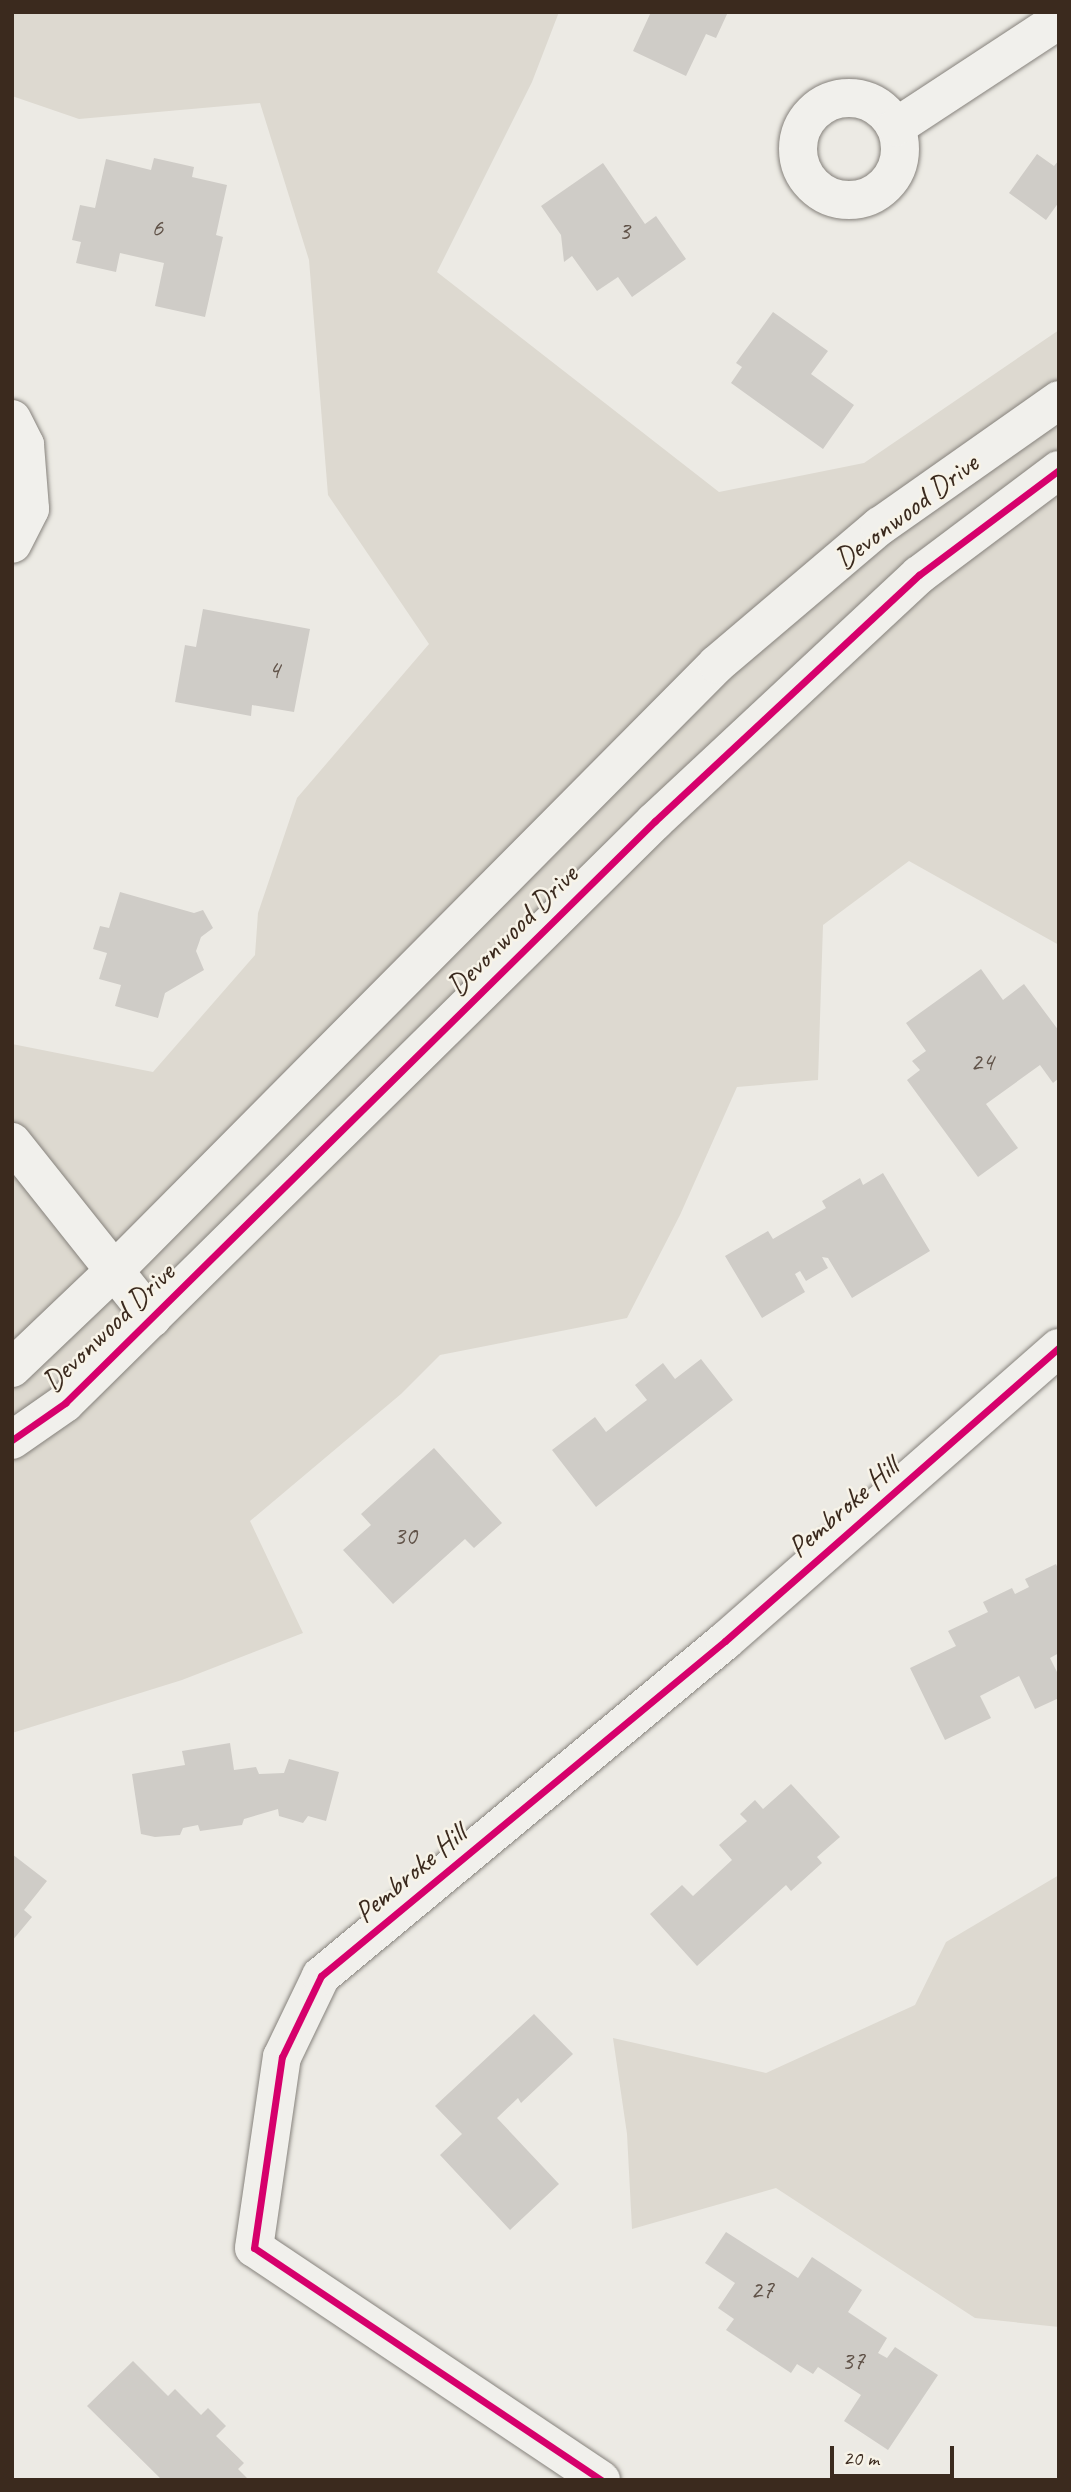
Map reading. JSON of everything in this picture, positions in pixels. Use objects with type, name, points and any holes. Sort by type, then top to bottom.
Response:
[{"type":"street","points":[[896,127],[1059,20]]},
{"type":"street","name":"Devonwood Drive","points":[[12,1368],[115,1270],[717,664],[880,526],[1059,400]]},
{"type":"street","points":[[12,419],[25,445],[30,509],[12,544]]},
{"type":"street","name":"Devonwood Drive","points":[[12,1440],[65,1403],[675,802],[919,575],[1059,470]]},
{"type":"street","points":[[12,1142],[152,1318]]},
{"type":"street","name":"Pembroke Hill","points":[[601,2480],[254,2248],[282,2057],[321,1976],[725,1641],[1059,1348]]},
{"type":"shaded area","points":[[12,12],[559,12],[532,82],[437,272],[719,492],[864,463],[1059,330],[1059,945],[909,861],[823,925],[818,1080],[737,1087],[680,1215],[627,1318],[440,1355],[401,1394],[250,1521],[303,1633],[182,1680],[12,1733],[12,1044],[153,1072],[255,955],[258,913],[297,798],[429,644],[328,495],[309,260],[260,103],[79,119],[12,96]]},
{"type":"shaded area","points":[[1059,1875],[1059,2327],[975,2318],[776,2188],[632,2229],[627,2134],[613,2038],[766,2073],[915,2005],[946,1942]]},
{"type":"building","points":[[651,12],[728,12],[716,38],[706,34],[686,76],[633,51]]},
{"type":"building","points":[[1037,154],[1054,166],[1059,160],[1059,202],[1046,220],[1009,193]]},
{"type":"building","points":[[154,158],[194,167],[192,177],[227,185],[216,235],[223,237],[205,317],[155,306],[164,263],[120,253],[116,272],[76,263],[81,242],[72,240],[80,205],[95,208],[106,159],[151,170]]},
{"type":"building","points":[[603,163],[645,224],[656,216],[686,259],[632,297],[618,277],[597,291],[572,256],[564,262],[561,235],[541,206]]},
{"type":"building","points":[[773,312],[828,351],[811,374],[854,405],[823,449],[731,383],[742,367],[736,363]]},
{"type":"building","points":[[203,609],[310,629],[294,712],[252,705],[251,716],[175,702],[185,645],[196,647]]},
{"type":"building","points":[[120,892],[194,913],[203,910],[213,928],[201,937],[196,951],[204,970],[165,993],[158,1018],[115,1006],[121,985],[99,979],[107,953],[93,949],[100,926],[109,928]]},
{"type":"building","points":[[981,969],[1003,1000],[1024,984],[1059,1031],[1059,1078],[1053,1083],[1040,1065],[986,1104],[1018,1148],[978,1177],[907,1080],[920,1070],[912,1061],[926,1051],[906,1023]]},
{"type":"building","points":[[883,1173],[930,1251],[852,1298],[828,1258],[822,1257],[828,1268],[806,1281],[800,1271],[795,1274],[805,1292],[762,1318],[725,1256],[768,1231],[773,1239],[826,1208],[822,1201],[860,1178],[863,1185]]},
{"type":"building","points":[[701,1359],[733,1400],[596,1507],[552,1450],[595,1417],[606,1432],[647,1400],[635,1385],[663,1363],[675,1379]]},
{"type":"building","points":[[434,1448],[502,1523],[474,1548],[465,1539],[393,1604],[343,1550],[371,1525],[361,1514]]},
{"type":"building","points":[[1056,1564],[1059,1571],[1059,1653],[1050,1658],[1059,1676],[1059,1698],[1035,1709],[1019,1676],[980,1696],[991,1718],[945,1740],[910,1668],[956,1646],[948,1631],[988,1612],[983,1602],[1012,1588],[1015,1594],[1029,1587],[1025,1579]]},
{"type":"building","points":[[230,1743],[234,1770],[256,1767],[259,1774],[284,1773],[289,1759],[339,1772],[326,1821],[308,1816],[303,1823],[279,1816],[278,1809],[244,1819],[242,1825],[200,1831],[198,1825],[183,1828],[180,1835],[155,1837],[141,1834],[132,1774],[185,1765],[182,1751]]},
{"type":"building","points":[[791,1784],[840,1837],[817,1857],[822,1863],[791,1891],[786,1885],[697,1966],[650,1914],[682,1885],[693,1896],[732,1860],[719,1845],[747,1821],[740,1814],[755,1800],[763,1809]]},
{"type":"building","points":[[12,1854],[47,1881],[24,1910],[32,1917],[12,1941]]},
{"type":"building","points":[[534,2014],[573,2054],[521,2103],[518,2098],[497,2118],[559,2184],[510,2230],[440,2155],[462,2134],[435,2106]]},
{"type":"building","points":[[726,2232],[798,2278],[812,2257],[862,2290],[848,2312],[887,2338],[878,2353],[887,2358],[895,2347],[938,2375],[888,2450],[844,2421],[861,2395],[818,2367],[813,2374],[797,2364],[791,2373],[726,2330],[734,2319],[718,2308],[735,2283],[705,2263]]},
{"type":"building","points":[[133,2361],[168,2396],[175,2389],[201,2415],[208,2408],[226,2426],[216,2436],[244,2463],[238,2469],[249,2480],[162,2480],[87,2406]]},
{"type":"cycle path","points":[[12,1440],[65,1403],[655,821],[919,575],[1059,470]]},
{"type":"cycle path","points":[[601,2480],[254,2248],[282,2057],[321,1976],[725,1641],[1059,1348]]}]
